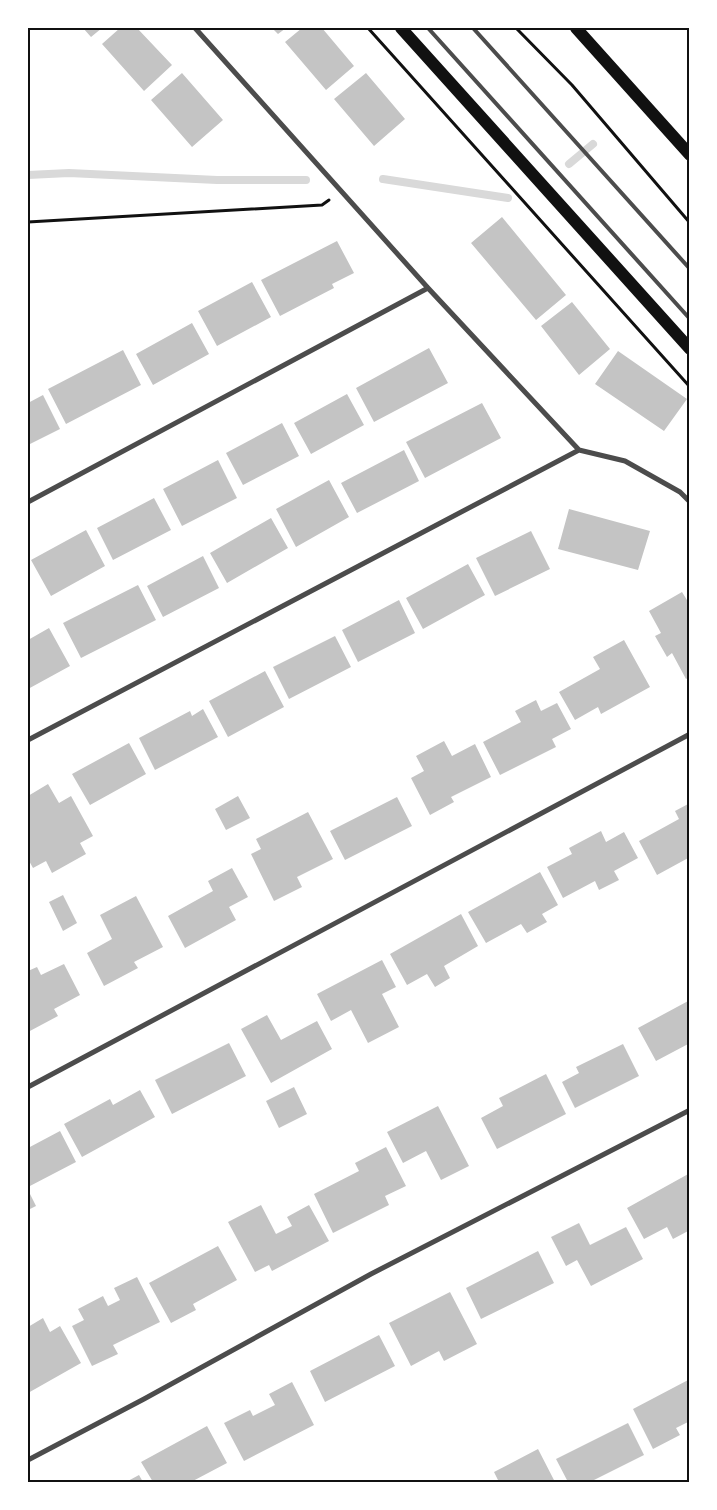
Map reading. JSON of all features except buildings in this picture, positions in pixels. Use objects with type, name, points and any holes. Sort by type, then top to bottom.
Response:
[{"type":"main road","points":[[401,28],[690,349]]},
{"type":"main road","points":[[576,28],[690,155]]},
{"type":"street","points":[[195,28],[428,288],[579,450],[625,461],[680,492],[690,502]]},
{"type":"street","points":[[28,502],[428,288]]},
{"type":"street","points":[[28,740],[579,450]]},
{"type":"street","points":[[28,1087],[690,734]]},
{"type":"street","points":[[28,1460],[144,1399],[371,1274],[690,1110]]},
{"type":"lane","points":[[428,28],[690,319]]},
{"type":"lane","points":[[473,28],[690,269]]},
{"type":"path","points":[[368,28],[690,387]]},
{"type":"path","points":[[516,28],[572,85],[690,222]]},
{"type":"path","points":[[28,222],[322,204],[342,191]]},
{"type":"waterway","points":[[569,164],[593,144]]},
{"type":"waterway","points":[[28,175],[69,173],[217,180],[306,180]]},
{"type":"waterway","points":[[383,179],[508,198]]}]
